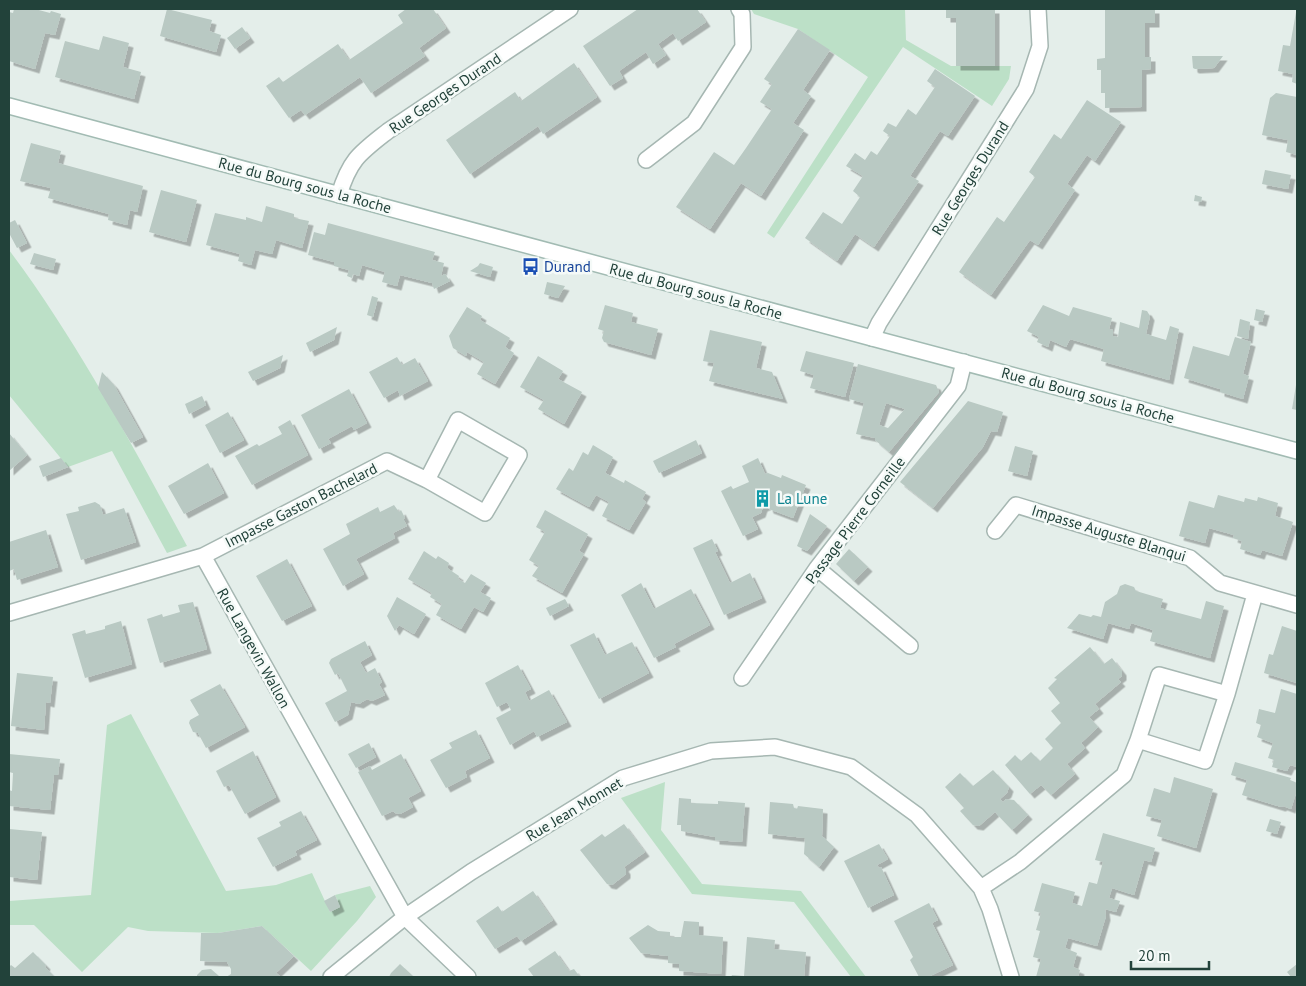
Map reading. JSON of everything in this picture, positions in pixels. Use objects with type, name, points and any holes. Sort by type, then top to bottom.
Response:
[{"type":"street","name":"Rue Georges Durand","points":[[340,195],[351,165],[360,153],[381,136],[570,9]]},
{"type":"street","points":[[646,160],[694,123],[743,47],[742,14],[739,9]]},
{"type":"street","name":"Rue Georges Durand","points":[[872,338],[879,323],[1026,89],[1040,46],[1038,9]]},
{"type":"street","name":"Rue du Bourg sous la Roche","points":[[9,106],[1297,451]]},
{"type":"street","name":"Passage Pierre Corneille","points":[[742,678],[817,568],[958,386],[964,362]]},
{"type":"street","name":"Impasse Gaston Bachelard","points":[[202,556],[387,461],[485,513],[519,455],[458,420],[426,480]]},
{"type":"street","name":"Impasse Auguste Blanqui","points":[[995,531],[1016,504],[1190,558],[1220,583],[1297,605]]},
{"type":"street","points":[[9,613],[202,556]]},
{"type":"street","name":"Rue Langevin Wallon","points":[[202,556],[405,917],[468,977]]},
{"type":"street","points":[[817,568],[910,646]]},
{"type":"street","points":[[1138,740],[1205,761],[1227,694],[1255,594]]},
{"type":"street","points":[[981,888],[1020,862],[1124,776],[1159,675],[1227,694]]},
{"type":"street","name":"Rue Jean Monnet","points":[[331,977],[405,917],[471,872],[623,778],[711,751],[775,747],[851,767],[917,815],[981,888],[990,909],[1011,977]]},
{"type":"green space","points":[[751,9],[905,9],[906,40],[951,66],[1011,66],[1009,79],[992,106],[903,47],[774,238],[767,233],[868,77],[798,29],[754,14]]},
{"type":"green space","points":[[9,250],[81,357],[125,432],[187,546],[167,553],[112,451],[68,467],[9,395]]},
{"type":"green space","points":[[131,714],[226,891],[276,885],[312,873],[330,912],[340,907],[335,895],[370,886],[376,897],[357,921],[311,971],[262,926],[218,933],[148,931],[128,927],[82,972],[34,925],[9,925],[9,901],[91,895],[107,725]]},
{"type":"green space","points":[[665,782],[661,830],[702,884],[801,891],[866,977],[851,977],[794,902],[692,894],[621,798]]},
{"type":"building","points":[[14,9],[35,9],[61,14],[55,35],[45,33],[35,69],[9,61],[9,12],[13,13]]},
{"type":"building","points":[[167,9],[212,20],[209,31],[221,35],[216,52],[160,36]]},
{"type":"building","points":[[406,9],[433,9],[446,28],[419,48],[425,56],[371,93],[360,77],[305,115],[301,110],[289,118],[266,86],[279,77],[283,82],[338,44],[349,60],[403,23],[398,15]]},
{"type":"building","points":[[638,9],[697,9],[706,22],[678,41],[673,33],[658,44],[666,55],[653,64],[646,52],[619,71],[623,78],[610,86],[583,46]]},
{"type":"building","points":[[946,9],[995,9],[995,66],[956,66],[956,18],[946,18]]},
{"type":"building","points":[[1105,9],[1155,9],[1155,23],[1145,23],[1145,57],[1151,57],[1151,69],[1142,70],[1142,107],[1105,108],[1105,93],[1101,93],[1101,70],[1097,70],[1097,59],[1105,58]]},
{"type":"building","points":[[1296,12],[1297,84],[1292,82],[1293,74],[1278,71],[1283,45],[1290,46]]},
{"type":"building","points":[[242,27],[250,38],[235,49],[227,38]]},
{"type":"building","points":[[798,29],[830,50],[803,90],[811,96],[793,123],[804,130],[761,196],[741,183],[710,229],[676,207],[714,152],[734,165],[746,148],[772,109],[760,102],[772,84],[764,79]]},
{"type":"building","points":[[103,36],[129,43],[123,67],[141,72],[134,99],[55,77],[65,41],[99,50]]},
{"type":"building","points":[[1192,56],[1223,56],[1214,68],[1195,69],[1193,68]]},
{"type":"building","points":[[574,63],[597,97],[543,134],[538,126],[470,174],[446,140],[515,92],[521,101]]},
{"type":"building","points":[[935,69],[975,96],[948,136],[940,131],[910,176],[919,181],[874,247],[855,234],[837,261],[805,238],[823,212],[842,224],[860,197],[853,191],[863,176],[846,166],[855,153],[865,160],[871,151],[877,155],[890,136],[883,131],[888,123],[896,127],[908,109],[916,115],[935,87],[927,81]]},
{"type":"building","points":[[1276,93],[1297,97],[1297,155],[1286,152],[1288,140],[1262,135],[1270,98]]},
{"type":"building","points":[[1087,100],[1121,122],[1095,161],[1087,155],[1067,184],[1075,190],[1038,245],[1030,240],[991,295],[959,272],[997,217],[1004,222],[1035,177],[1029,172],[1054,134],[1061,139]]},
{"type":"building","points":[[31,143],[61,151],[58,163],[143,186],[137,212],[130,210],[127,225],[108,220],[109,214],[48,198],[51,188],[20,181]]},
{"type":"building","points":[[1265,170],[1291,175],[1288,189],[1262,184]]},
{"type":"building","points":[[161,190],[197,200],[186,242],[149,232]]},
{"type":"building","points":[[1195,195],[1202,197],[1201,202],[1194,201]]},
{"type":"building","points":[[266,206],[294,214],[294,218],[309,221],[302,248],[276,240],[272,254],[255,250],[251,265],[238,261],[240,254],[206,245],[215,213],[246,220],[246,217],[262,222]]},
{"type":"building","points":[[15,220],[27,243],[17,248],[9,233],[9,223]]},
{"type":"building","points":[[328,223],[435,252],[432,260],[444,263],[441,276],[445,274],[450,281],[434,289],[432,283],[400,275],[397,286],[382,282],[385,272],[362,265],[359,276],[353,274],[352,278],[347,276],[349,270],[334,266],[334,262],[308,255],[314,232],[325,235]]},
{"type":"building","points":[[34,253],[56,259],[53,270],[30,264]]},
{"type":"building","points":[[480,263],[493,267],[490,277],[470,271]]},
{"type":"building","points":[[547,282],[565,286],[558,298],[544,294]]},
{"type":"building","points":[[372,296],[378,298],[373,317],[367,315]]},
{"type":"building","points":[[605,305],[633,313],[631,322],[658,329],[651,355],[604,342],[602,338],[604,331],[598,329]]},
{"type":"building","points":[[1043,305],[1069,316],[1073,307],[1112,318],[1109,329],[1113,330],[1113,336],[1118,337],[1120,322],[1139,328],[1142,310],[1147,311],[1150,316],[1146,334],[1166,340],[1170,326],[1179,329],[1169,380],[1101,361],[1104,349],[1070,339],[1066,347],[1050,340],[1048,347],[1037,342],[1039,337],[1027,331]]},
{"type":"building","points":[[467,307],[482,316],[480,320],[510,338],[505,347],[514,353],[495,384],[477,374],[484,362],[467,352],[466,356],[453,348],[449,336]]},
{"type":"building","points":[[1256,309],[1265,311],[1262,322],[1254,320]]},
{"type":"building","points":[[1240,319],[1250,322],[1248,339],[1237,336]]},
{"type":"building","points":[[337,327],[334,340],[310,352],[306,343]]},
{"type":"building","points":[[710,330],[762,342],[756,368],[772,372],[783,399],[709,381],[714,363],[703,361]]},
{"type":"building","points":[[1235,337],[1251,342],[1243,374],[1249,376],[1243,399],[1220,392],[1220,389],[1184,378],[1193,346],[1229,356]]},
{"type":"building","points":[[806,351],[854,363],[845,397],[810,388],[814,375],[800,371]]},
{"type":"building","points":[[283,355],[280,368],[253,381],[248,372]]},
{"type":"building","points":[[538,356],[563,371],[558,379],[582,392],[564,424],[538,409],[544,400],[520,387]]},
{"type":"building","points":[[397,357],[402,365],[415,358],[428,381],[400,396],[398,390],[384,398],[369,372]]},
{"type":"building","points":[[858,364],[936,385],[939,392],[889,452],[875,438],[856,434],[864,403],[849,399]],"holes":[[[886,403],[905,409],[888,428],[879,425]]]},
{"type":"building","points":[[102,372],[114,385],[143,437],[131,443],[98,388]]},
{"type":"building","points":[[1297,385],[1297,410],[1292,409]]},
{"type":"building","points":[[349,389],[367,423],[354,430],[352,426],[328,439],[331,443],[319,449],[301,415]]},
{"type":"building","points":[[202,396],[206,405],[189,414],[185,404]]},
{"type":"building","points":[[968,401],[1003,412],[997,432],[991,431],[983,447],[933,508],[900,482]]},
{"type":"building","points":[[228,412],[244,440],[220,453],[205,425]]},
{"type":"building","points":[[290,420],[308,455],[252,485],[235,456],[257,444],[259,446],[282,434],[278,427]]},
{"type":"building","points":[[9,433],[27,455],[9,471]]},
{"type":"building","points":[[696,440],[702,453],[659,473],[653,461]]},
{"type":"building","points":[[593,445],[613,457],[605,473],[624,483],[625,480],[646,492],[642,499],[646,502],[629,530],[602,516],[609,502],[596,495],[589,507],[556,489],[569,468],[573,471],[583,452],[588,455]]},
{"type":"building","points":[[1015,446],[1033,451],[1027,476],[1008,471]]},
{"type":"building","points":[[61,458],[68,467],[43,477],[39,466]]},
{"type":"building","name":"La Lune","points":[[758,458],[765,474],[768,473],[781,478],[782,475],[806,485],[793,518],[769,509],[768,505],[763,507],[761,513],[752,517],[758,529],[743,536],[721,491],[731,486],[733,489],[749,482],[742,466]]},
{"type":"building","points":[[208,463],[224,493],[184,514],[168,486]]},
{"type":"building","points":[[1218,495],[1244,502],[1245,498],[1257,501],[1258,497],[1278,503],[1275,516],[1293,522],[1282,556],[1262,550],[1260,555],[1240,549],[1242,541],[1233,538],[1234,535],[1209,528],[1205,543],[1179,536],[1189,501],[1214,508]]},
{"type":"building","points":[[95,502],[100,505],[103,515],[124,508],[136,542],[81,560],[66,514],[79,511],[78,507]]},
{"type":"building","points":[[394,505],[399,512],[401,510],[407,526],[393,533],[395,538],[356,559],[364,574],[343,586],[323,549],[350,534],[346,524],[378,507],[380,512]]},
{"type":"building","points":[[545,510],[588,534],[579,551],[584,554],[562,593],[532,576],[539,566],[529,560],[545,532],[536,527]]},
{"type":"building","points":[[810,514],[827,526],[807,551],[797,546]]},
{"type":"building","points":[[46,530],[58,567],[17,580],[14,569],[9,571],[9,542]]},
{"type":"building","points":[[712,539],[718,551],[715,552],[730,583],[750,573],[762,598],[724,615],[693,548]]},
{"type":"building","points":[[849,549],[868,567],[854,581],[836,564]]},
{"type":"building","points":[[424,551],[436,559],[438,556],[449,563],[447,568],[459,576],[458,579],[465,583],[471,574],[486,583],[480,592],[491,598],[483,612],[474,607],[461,629],[436,615],[442,604],[430,597],[432,593],[408,579]]},
{"type":"building","points":[[287,559],[312,606],[282,621],[256,576]]},
{"type":"building","points":[[641,583],[654,609],[691,589],[710,625],[674,644],[676,647],[654,658],[621,595]]},
{"type":"building","points":[[1125,584],[1134,587],[1136,591],[1163,599],[1160,608],[1201,619],[1206,601],[1224,606],[1210,658],[1150,641],[1153,630],[1131,623],[1129,629],[1108,623],[1103,639],[1067,628],[1079,614],[1101,617],[1105,602],[1117,594],[1120,586]]},
{"type":"building","points":[[397,597],[426,614],[414,634],[399,625],[395,631],[387,616]]},
{"type":"building","points":[[565,599],[569,606],[550,616],[546,608]]},
{"type":"building","points":[[193,602],[207,649],[160,663],[147,619],[162,614],[163,617],[180,612],[178,605]]},
{"type":"building","points":[[121,621],[132,664],[85,678],[72,634],[85,630],[86,634],[105,629],[105,626]]},
{"type":"building","points":[[1282,626],[1297,631],[1297,683],[1264,673],[1269,654],[1273,655]]},
{"type":"building","points":[[594,633],[605,655],[632,642],[649,673],[599,699],[570,645]]},
{"type":"building","points":[[365,641],[372,655],[360,662],[366,673],[375,668],[382,682],[379,684],[385,695],[372,701],[367,699],[359,704],[351,702],[348,715],[335,722],[325,703],[347,691],[338,673],[335,675],[329,663],[331,659]]},
{"type":"building","points":[[1090,647],[1104,664],[1112,658],[1122,671],[1122,676],[1118,679],[1121,682],[1095,704],[1099,709],[1089,717],[1098,727],[1081,743],[1085,748],[1067,764],[1075,774],[1051,795],[1041,785],[1030,794],[1005,765],[1015,755],[1021,761],[1031,752],[1040,761],[1053,748],[1045,739],[1061,723],[1051,711],[1060,703],[1048,688],[1057,679],[1054,678]]},
{"type":"building","points":[[518,665],[531,689],[525,692],[529,701],[549,690],[567,722],[537,737],[534,731],[510,745],[496,718],[511,710],[507,702],[497,707],[485,683]]},
{"type":"building","points":[[17,673],[53,677],[50,703],[46,702],[44,730],[11,726]]},
{"type":"building","points":[[220,684],[245,727],[206,748],[198,733],[193,732],[189,723],[190,720],[199,715],[190,700]]},
{"type":"building","points":[[1281,689],[1297,694],[1297,767],[1290,765],[1287,771],[1272,767],[1274,760],[1268,758],[1273,743],[1257,737],[1261,725],[1256,723],[1259,709],[1275,713]]},
{"type":"building","points":[[476,730],[490,758],[465,771],[467,777],[446,788],[430,760],[452,748],[449,743]]},
{"type":"building","points":[[369,743],[376,757],[356,768],[348,754]]},
{"type":"building","points":[[253,751],[276,797],[245,814],[229,785],[224,787],[216,771]]},
{"type":"building","points":[[9,754],[60,759],[58,775],[54,775],[50,810],[9,806],[9,790],[12,791],[13,773],[9,772]]},
{"type":"building","points":[[401,754],[421,791],[408,798],[413,807],[400,814],[393,811],[382,816],[358,772],[370,766],[372,770]]},
{"type":"building","points":[[1235,762],[1291,778],[1290,780],[1297,783],[1297,790],[1291,809],[1242,795],[1247,780],[1231,775]]},
{"type":"building","points":[[993,770],[1009,787],[1007,793],[1000,799],[1003,802],[1006,799],[1014,800],[1028,815],[1012,830],[995,812],[979,826],[973,825],[960,811],[964,808],[945,787],[960,773],[973,786]]},
{"type":"building","points":[[1174,777],[1213,789],[1196,848],[1157,836],[1162,820],[1146,816],[1154,788],[1170,793]]},
{"type":"building","points":[[679,798],[691,799],[691,803],[718,804],[718,801],[745,803],[742,842],[715,840],[715,837],[681,831],[681,825],[677,825]]},
{"type":"building","points":[[770,802],[793,804],[794,808],[797,809],[798,806],[823,809],[822,836],[834,847],[819,867],[804,854],[805,838],[768,834]]},
{"type":"building","points":[[301,811],[317,840],[295,851],[297,855],[273,867],[257,838],[281,826],[279,822]]},
{"type":"building","points":[[1270,819],[1281,822],[1277,834],[1266,831]]},
{"type":"building","points":[[624,824],[645,852],[624,867],[626,874],[612,885],[607,884],[580,850],[602,834],[605,837]]},
{"type":"building","points":[[9,829],[42,832],[37,880],[9,877]]},
{"type":"building","points":[[1103,833],[1155,848],[1151,862],[1144,860],[1134,895],[1112,888],[1109,898],[1120,901],[1116,912],[1105,909],[1106,916],[1097,946],[1068,938],[1065,948],[1077,953],[1073,967],[1080,970],[1078,977],[1036,977],[1041,959],[1033,957],[1040,931],[1036,930],[1041,913],[1034,911],[1042,883],[1075,892],[1072,903],[1082,906],[1089,882],[1097,884],[1103,862],[1095,860]]},
{"type":"building","points":[[879,844],[888,859],[877,865],[879,868],[881,867],[894,895],[868,908],[844,861]]},
{"type":"building","points":[[533,891],[553,920],[521,941],[517,936],[495,949],[476,921],[498,906],[502,912]]},
{"type":"building","points":[[335,895],[340,907],[330,912],[324,901]]},
{"type":"building","points":[[929,903],[938,920],[932,923],[953,965],[928,977],[919,977],[910,960],[913,957],[894,921]]},
{"type":"building","points":[[684,921],[699,922],[699,935],[723,937],[721,974],[679,971],[679,964],[668,963],[668,956],[641,953],[629,938],[648,925],[658,931],[670,932],[670,937],[681,937]]},
{"type":"building","points":[[262,926],[294,956],[276,973],[281,977],[226,977],[231,974],[231,969],[227,962],[200,961],[201,933],[218,933]]},
{"type":"building","points":[[747,937],[775,940],[774,949],[806,952],[804,977],[731,977],[732,975],[744,976]]},
{"type":"building","points":[[555,951],[569,971],[574,969],[580,977],[534,977],[528,969]]},
{"type":"building","points":[[33,952],[55,977],[9,977],[9,967],[11,965],[15,968]]},
{"type":"building","points":[[400,964],[414,977],[389,977]]},
{"type":"building","points":[[1297,964],[1297,977],[1291,977],[1287,972]]},
{"type":"building","points":[[211,969],[220,977],[197,977],[202,970]]},
{"type":"place","name":"Durand","points":[[530,266]]},
{"type":"place","name":"La Lune","points":[[763,498]]}]
